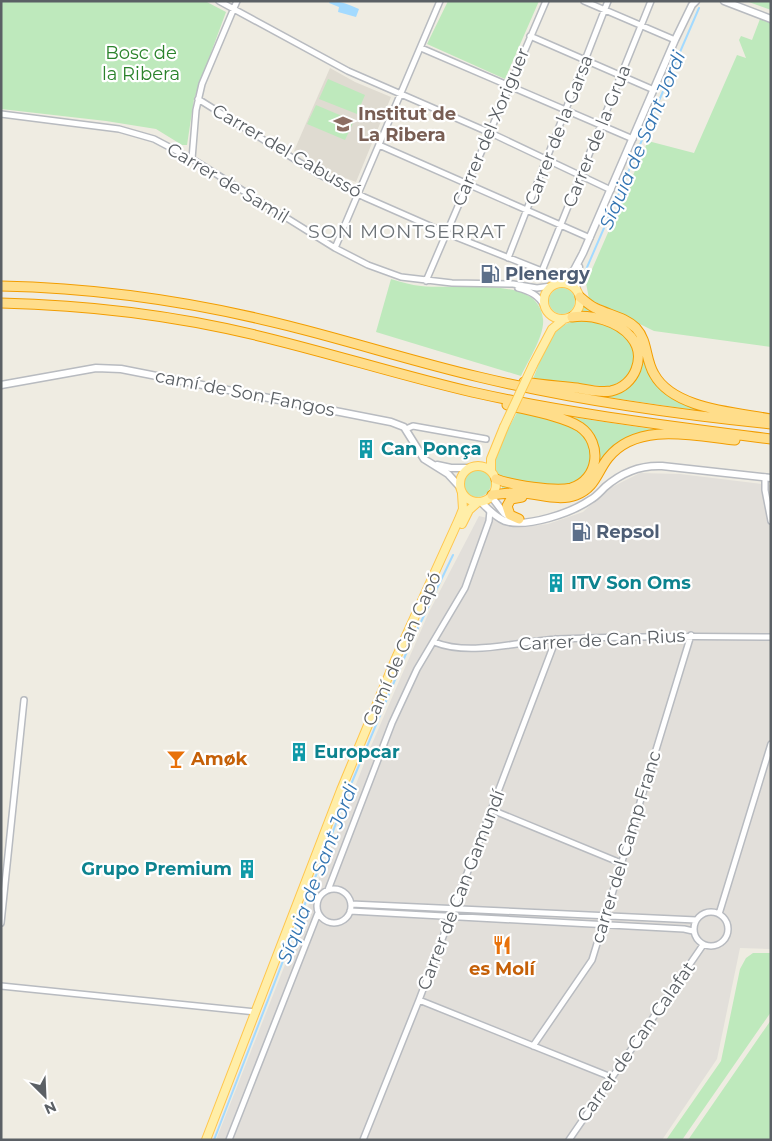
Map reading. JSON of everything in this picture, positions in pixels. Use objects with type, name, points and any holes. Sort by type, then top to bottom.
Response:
[{"type":"highway","points":[[1,286],[105,292],[210,308],[290,326],[478,377],[544,392],[600,402],[771,424]]},
{"type":"highway","points":[[579,294],[592,307],[623,319],[636,329],[645,344],[654,376],[666,390],[676,397],[698,404],[771,419]]},
{"type":"highway","points":[[1,303],[96,309],[211,325],[296,345],[472,392],[579,413],[771,439]]},
{"type":"highway","points":[[478,377],[492,376],[530,383],[602,391],[612,390],[625,384],[635,372],[638,362],[638,351],[632,338],[621,328],[602,320],[587,316],[567,318]]},
{"type":"highway","points":[[472,392],[484,398],[572,423],[585,431],[594,448],[595,460],[592,470],[586,479],[572,487],[554,489],[513,484],[493,475]]},
{"type":"highway","points":[[492,496],[512,492],[565,498],[583,492],[593,484],[606,460],[618,448],[632,440],[648,436],[665,434],[771,444]]},
{"type":"highway","points":[[519,520],[509,513],[508,502],[516,497],[530,497],[538,494]]},
{"type":"main road","points":[[476,466],[487,456],[497,441],[542,345],[552,329],[579,308],[579,294],[568,284],[560,283],[551,286],[544,296],[548,323],[542,345]]},
{"type":"main road","points":[[545,309],[553,318],[567,318]]},
{"type":"main road","points":[[493,475],[483,466],[468,468],[462,475],[461,490],[469,500],[479,502],[492,496],[496,488],[491,459],[497,441]]},
{"type":"main road","name":"Camí de Can Capó","points":[[206,1140],[345,781],[396,658],[462,513],[461,490]]},
{"type":"main road","name":"Camí de Can Capó","points":[[447,549],[468,513],[479,502]]},
{"type":"street","points":[[219,1],[348,72],[489,133],[612,190]]},
{"type":"street","points":[[192,160],[198,99],[202,84],[237,1]]},
{"type":"street","points":[[334,248],[440,1]]},
{"type":"street","name":"Carrer del Xoriguer","points":[[426,281],[546,1]]},
{"type":"street","points":[[584,1],[675,40]]},
{"type":"street","name":"Carrer de la Garsa","points":[[508,258],[608,1]]},
{"type":"street","name":"Carrer de la Grua","points":[[542,271],[651,1]]},
{"type":"street","points":[[725,1],[771,19]]},
{"type":"street","points":[[560,283],[574,270],[583,253],[612,190],[675,40],[694,2]]},
{"type":"street","points":[[530,36],[654,90]]},
{"type":"street","points":[[420,48],[633,139]]},
{"type":"street","name":"Carrer del Cabussó","points":[[198,99],[320,175],[446,232],[542,271]]},
{"type":"street","name":"Carrer de Samil","points":[[1,114],[119,128],[154,139],[192,160],[334,248],[368,265],[401,277],[426,281],[506,284],[537,288],[551,286]]},
{"type":"street","points":[[379,145],[590,238]]},
{"type":"street","points":[[579,294],[576,276],[583,253]]},
{"type":"street","name":"Carrer de Samil","points":[[506,284],[531,293],[540,299],[545,309]]},
{"type":"street","name":"camí de Son Fangos","points":[[1,385],[96,368],[121,369],[391,422],[400,424],[406,429],[413,426],[486,439]]},
{"type":"street","points":[[406,429],[422,456],[448,474],[461,490]]},
{"type":"street","points":[[431,464],[451,468],[468,468]]},
{"type":"street","points":[[479,502],[499,518],[512,522],[520,523],[542,519],[583,505],[618,478],[635,469],[662,466],[768,477],[765,490],[771,521]]},
{"type":"street","points":[[492,496],[506,516],[519,520],[542,519]]},
{"type":"street","points":[[328,890],[406,691],[465,588],[486,530],[490,512]]},
{"type":"street","name":"Carrer de Can Rius","points":[[434,642],[446,647],[466,649],[556,639],[691,635],[771,637]]},
{"type":"street","name":"carrer del Camp Franc","points":[[533,1046],[592,960],[691,635]]},
{"type":"street","name":"Carrer de Can Gamundí","points":[[363,1140],[419,1000],[556,639]]},
{"type":"street","points":[[1,923],[24,700]]},
{"type":"street","points":[[719,914],[771,744]]},
{"type":"street","points":[[492,810],[621,863]]},
{"type":"street","points":[[229,1140],[318,913],[317,902],[323,893],[328,890],[338,889],[343,891],[350,899],[350,911],[343,920],[332,923],[322,918],[318,913]]},
{"type":"street","points":[[351,904],[696,920]]},
{"type":"street","points":[[350,911],[693,931]]},
{"type":"street","points":[[709,912],[719,914],[727,923],[725,940],[715,947],[703,945],[695,937],[693,931],[696,920],[699,916],[709,912]]},
{"type":"street","name":"Carrer de Can Calafat","points":[[569,1140],[703,945]]},
{"type":"street","points":[[1,986],[256,1012]]},
{"type":"street","points":[[419,1000],[611,1077]]},
{"type":"shaded area","name":"Institut de La Ribera","points":[[330,68],[355,82],[391,97],[356,182],[332,173],[294,151]]},
{"type":"shaded area","points":[[640,473],[680,474],[771,485],[771,949],[740,948],[717,1059],[662,1140],[216,1140],[371,746],[429,612],[479,516],[525,527],[548,524],[583,512],[608,489]]},
{"type":"green space","name":"Bosc de la Ribera","points":[[1,1],[205,1],[226,12],[194,99],[187,145],[182,145],[156,129],[106,121],[1,109]]},
{"type":"green space","points":[[448,1],[539,1],[505,79],[427,44]]},
{"type":"green space","points":[[746,1],[771,1],[771,10]]},
{"type":"green space","points":[[760,19],[771,22],[771,347],[654,331],[589,299],[586,283],[648,141],[694,153],[737,55],[746,58],[739,40],[741,36],[752,40]]},
{"type":"green space","points":[[328,79],[365,95],[357,114],[319,99]]},
{"type":"green space","points":[[316,105],[354,121],[345,140],[307,124]]},
{"type":"green space","points":[[391,279],[433,287],[491,287],[517,291],[530,297],[540,308],[543,325],[539,340],[521,376],[376,332]]},
{"type":"green space","points":[[562,288],[571,292],[575,301],[571,310],[562,314],[553,310],[549,301],[553,292]]},
{"type":"green space","points":[[583,305],[623,324],[636,335],[655,381],[664,392],[678,402],[694,408],[728,415],[586,394],[599,394],[635,379],[635,337],[580,313]]},
{"type":"green space","points":[[580,320],[597,323],[624,335],[634,349],[635,357],[630,371],[618,383],[610,387],[533,379],[544,351],[554,334],[569,322]]},
{"type":"green space","points":[[517,412],[566,425],[578,431],[586,439],[591,449],[590,461],[586,472],[575,482],[565,484],[509,480],[497,474],[494,465],[495,458]]},
{"type":"green space","points":[[551,414],[665,431],[645,433],[619,444],[606,457],[587,484],[574,492],[549,494],[520,490],[502,490],[502,485],[547,492],[572,491],[581,487],[594,473],[598,454],[593,436],[587,428],[579,423]]},
{"type":"green space","points":[[477,469],[487,473],[491,483],[487,493],[477,497],[467,493],[463,483],[467,473]]},
{"type":"green space","points":[[753,953],[771,953],[771,1012],[682,1140],[666,1140],[721,1061],[740,969],[746,958]]},
{"type":"green space","points":[[771,1020],[771,1140],[688,1140]]},
{"type":"water","points":[[330,1],[342,2],[359,9],[356,17],[338,12],[339,7],[329,3]]},
{"type":"waterway","name":"Síquia de Sant Jordi","points":[[585,272],[699,8]]},
{"type":"waterway","name":"Síquia de Sant Jordi","points":[[214,1140],[352,782],[408,649],[453,555]]},
{"type":"place","name":"Institut de La Ribera","points":[[343,124]]},
{"type":"place","name":"Plenergy","points":[[490,274]]},
{"type":"place","name":"Can Ponça","points":[[366,449]]},
{"type":"place","name":"Repsol","points":[[581,532]]},
{"type":"place","name":"ITV Son Oms","points":[[556,583]]},
{"type":"place","name":"Europcar","points":[[299,752]]},
{"type":"place","name":"Amøk","points":[[176,759]]},
{"type":"place","name":"Grupo Premium","points":[[247,869]]},
{"type":"place","name":"es Molí","points":[[502,945]]},
{"type":"district","name":"SON MONTSERRAT","points":[[407,231]]}]
